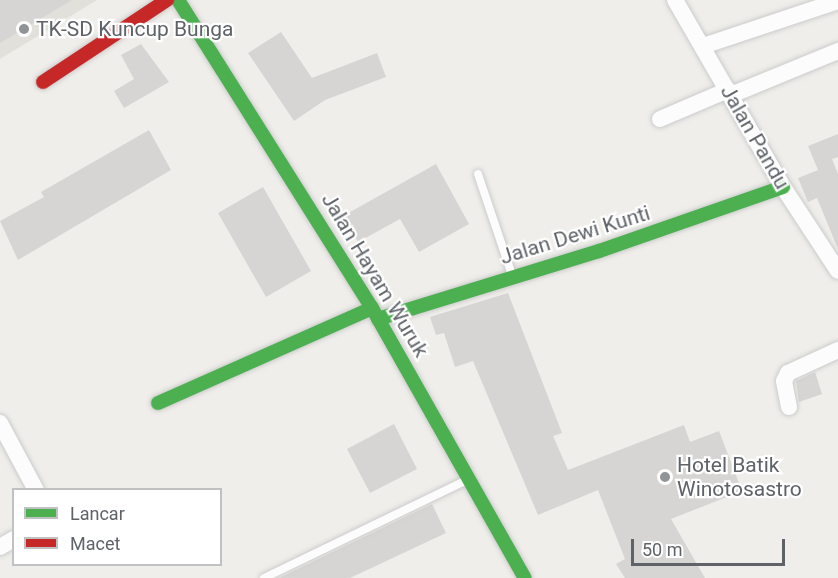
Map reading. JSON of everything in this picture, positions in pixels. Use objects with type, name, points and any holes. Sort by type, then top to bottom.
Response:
[{"type":"street","points":[[43,82],[167,0]]},
{"type":"street","name":"Jalan Hayam Wuruk","points":[[178,0],[375,314],[525,578]]},
{"type":"street","name":"Jalan Pandu","points":[[675,0],[783,187],[837,266]]},
{"type":"street","points":[[703,46],[838,1]]},
{"type":"street","points":[[660,119],[838,51]]},
{"type":"street","name":"Jalan Dewi Kunti","points":[[158,403],[375,314],[599,251],[783,187]]},
{"type":"street","points":[[789,407],[785,376],[798,365],[838,350]]},
{"type":"street","points":[[0,423],[35,488]]},
{"type":"lane","points":[[478,174],[512,276]]},
{"type":"lane","points":[[264,578],[470,478]]},
{"type":"shaded area","name":"TK-SD Kuncup Bunga","points":[[0,0],[97,0],[0,59]]},
{"type":"building","points":[[0,0],[72,0],[0,43]]},
{"type":"building","points":[[281,32],[312,78],[377,53],[386,77],[325,100],[294,121],[248,53]]},
{"type":"building","points":[[141,44],[169,82],[124,108],[114,91],[134,79],[121,55]]},
{"type":"building","points":[[149,130],[171,170],[18,260],[0,221],[44,197],[41,192]]},
{"type":"building","points":[[838,134],[838,157],[832,159],[838,174],[838,249],[817,198],[808,202],[798,178],[818,170],[808,146]]},
{"type":"building","points":[[436,164],[469,224],[419,252],[400,219],[358,242],[343,216]]},
{"type":"building","points":[[263,187],[311,271],[266,297],[218,213]]},
{"type":"building","points":[[508,293],[562,433],[553,436],[568,470],[684,425],[690,442],[719,431],[742,491],[671,519],[705,578],[625,578],[616,564],[625,559],[598,490],[538,515],[473,361],[455,367],[444,333],[436,335],[430,317]]},
{"type":"building","points":[[815,372],[822,394],[799,402],[796,381]]},
{"type":"building","points":[[394,424],[417,469],[370,493],[347,449]]},
{"type":"building","points":[[432,504],[446,533],[350,578],[279,578]]},
{"type":"traffic: fast","points":[[178,0],[372,308],[525,578]]},
{"type":"traffic: fast","points":[[378,319],[599,251],[783,187]]},
{"type":"traffic: fast","points":[[158,403],[372,308]]},
{"type":"traffic: jam","points":[[43,82],[167,0]]},
{"type":"place","name":"TK-SD Kuncup Bunga","points":[[24,29]]},
{"type":"place","name":"Hotel Batik Winotosastro","points":[[665,477]]}]
